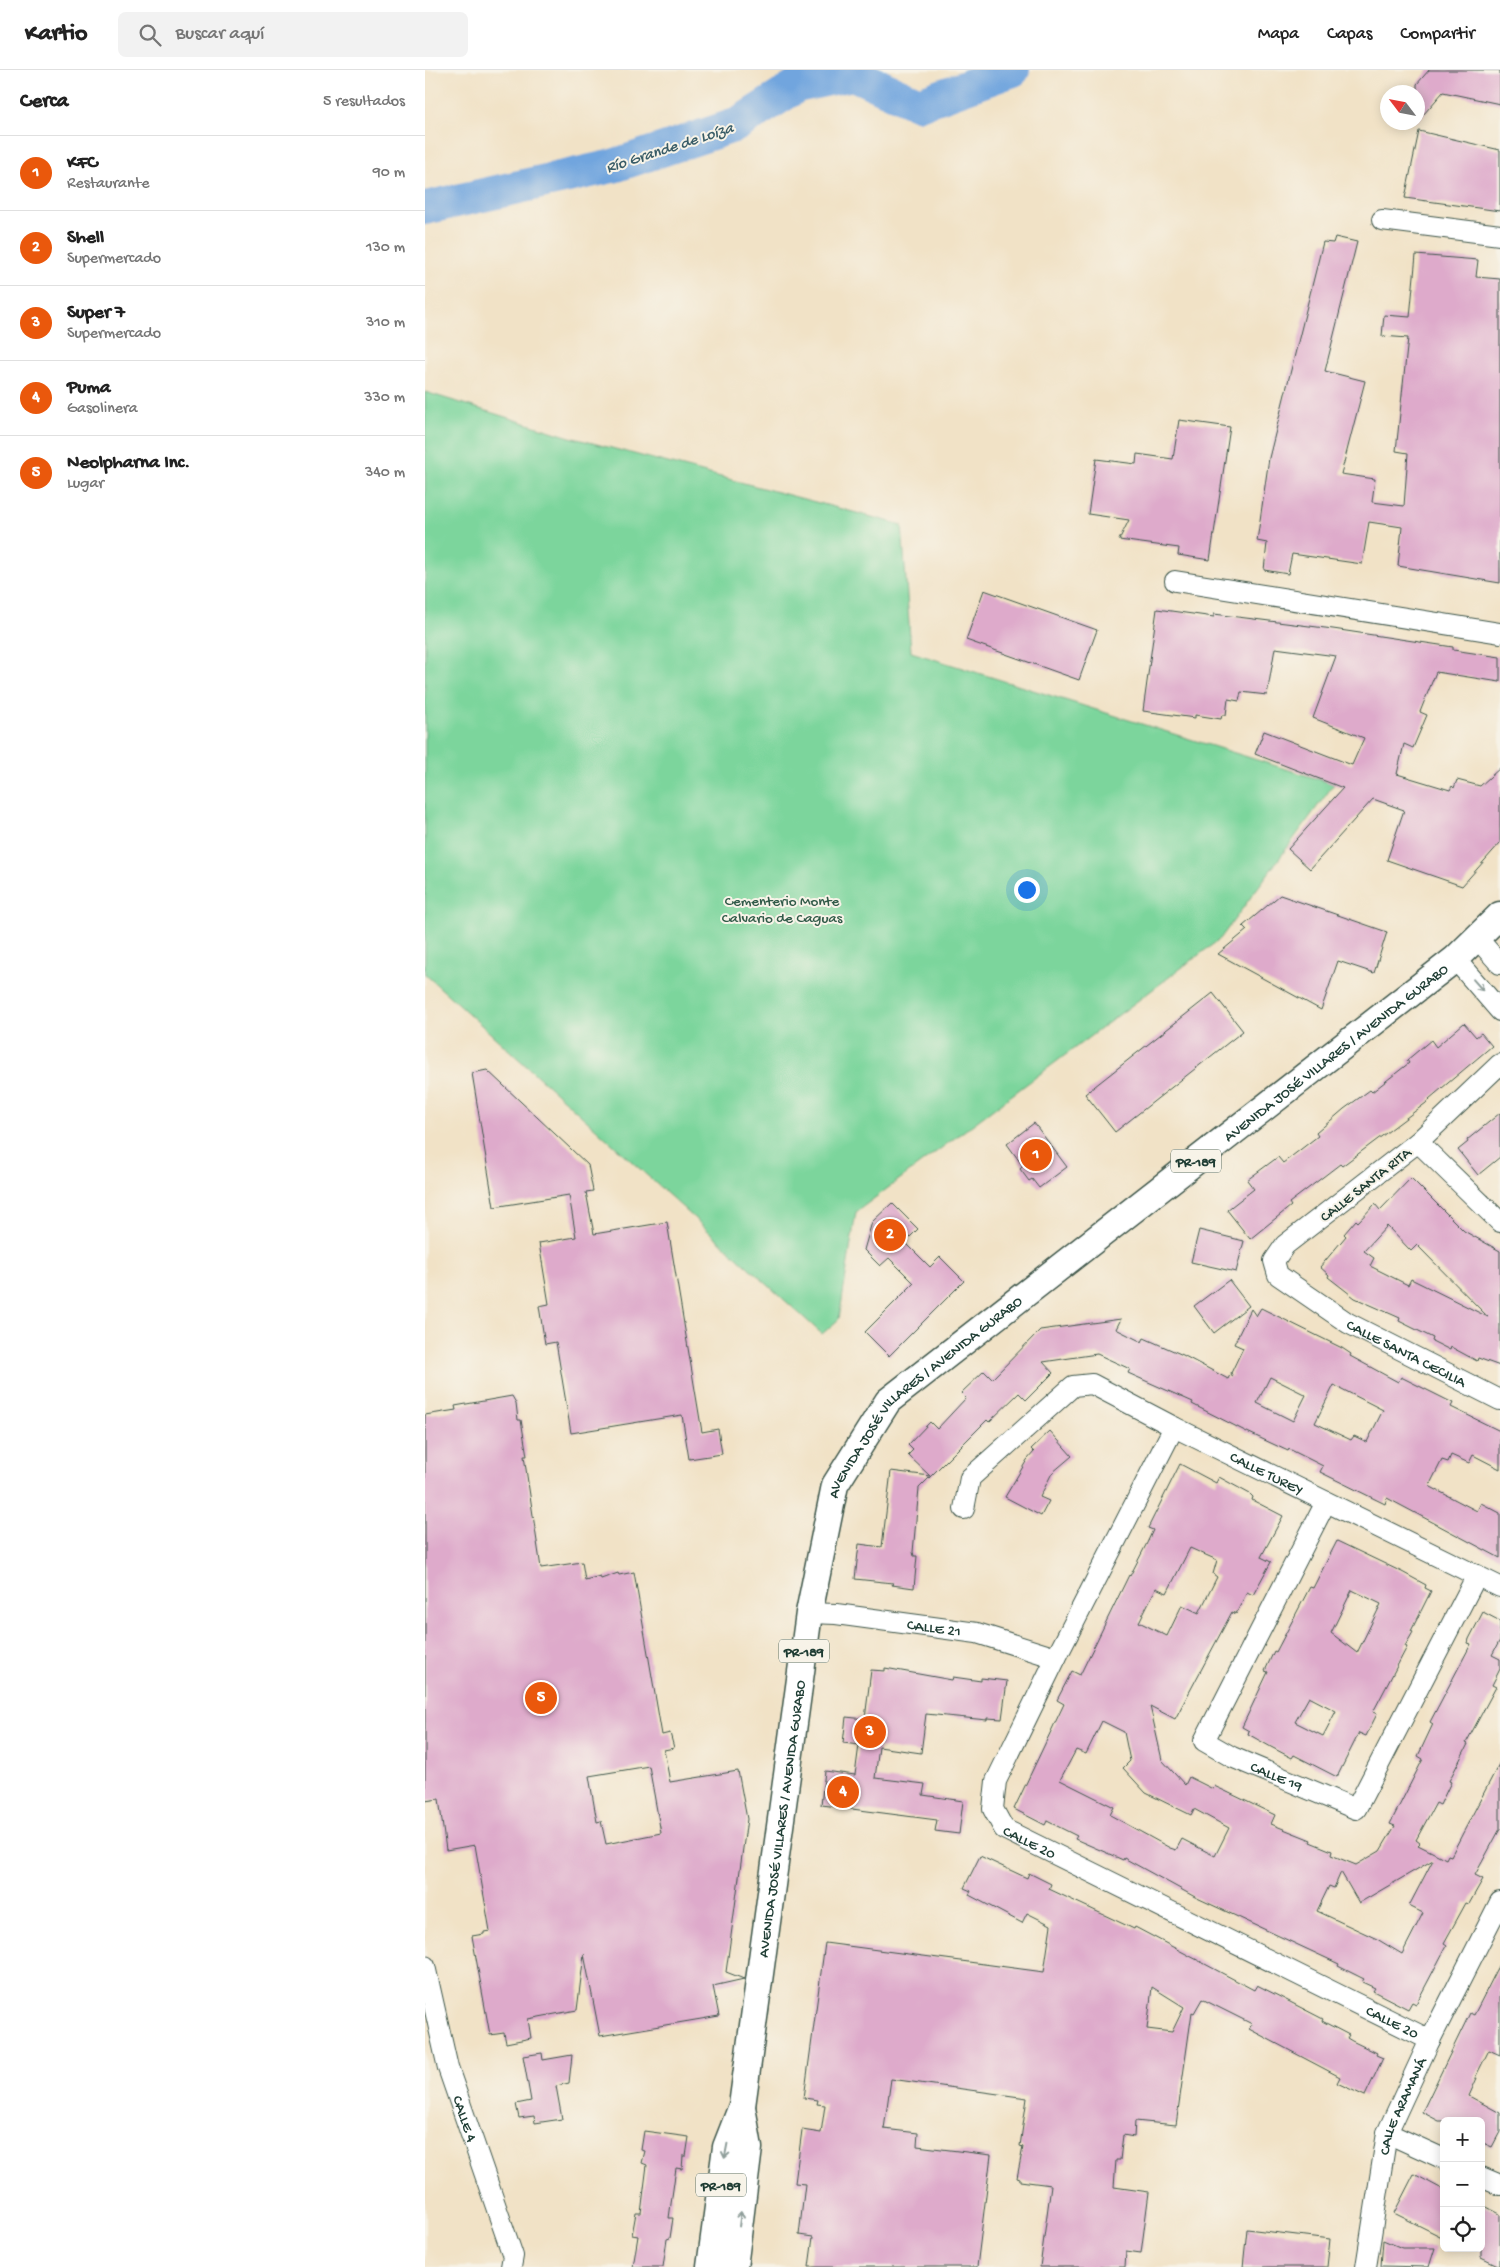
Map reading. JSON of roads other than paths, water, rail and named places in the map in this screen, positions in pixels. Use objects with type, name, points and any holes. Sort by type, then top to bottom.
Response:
[{"type":"main road","name":"AVENIDA JOSÉ VILLARES / AVENIDA GURABO","points":[[710,2267],[726,2147],[742,2106],[809,1613],[835,1485],[888,1401],[1455,959],[1500,915]]},
{"type":"main road","name":"AVENIDA JOSÉ VILLARES / AVENIDA GURABO","points":[[734,2267],[749,2148],[742,2106]]},
{"type":"street","points":[[1381,220],[1500,235]]},
{"type":"street","points":[[1175,580],[1500,633]]},
{"type":"street","points":[[1477,938],[1500,964]]},
{"type":"street","points":[[1455,959],[1500,1011]]},
{"type":"street","name":"CALLE SANTA RITA","points":[[1316,1301],[1278,1276],[1274,1261],[1285,1245],[1418,1142],[1500,1064]]},
{"type":"street","points":[[1418,1142],[1500,1222]]},
{"type":"street","name":"CALLE SANTA CECILIA","points":[[1316,1301],[1348,1324],[1500,1400]]},
{"type":"street","name":"CALLE TUREY","points":[[964,1509],[970,1478],[1073,1386],[1092,1384],[1174,1427],[1500,1587]]},
{"type":"street","name":"CALLE 20","points":[[1174,1427],[1056,1658],[996,1781],[993,1809],[1004,1829],[1430,2040]]},
{"type":"street","name":"CALLE 19","points":[[1326,1502],[1205,1741],[1232,1758],[1356,1809],[1477,1575]]},
{"type":"street","name":"CALLE 21","points":[[809,1613],[836,1614],[977,1633],[1056,1658]]},
{"type":"street","name":"CALLE ARAMANÁ","points":[[1366,2267],[1387,2133],[1430,2040],[1500,1902]]},
{"type":"street","name":"CALLE 4","points":[[425,1966],[448,2068],[513,2256],[511,2267]]},
{"type":"street","points":[[1387,2133],[1440,2158]]},
{"type":"street","points":[[1485,2179],[1500,2185]]},
{"type":"waterway","name":"Río Grande de Loíza","points":[[425,208],[613,166],[736,125],[797,86],[853,74],[919,104],[1013,70]]},
{"type":"place","name":"KFC","points":[[1036,1155]]},
{"type":"place","name":"Shell","points":[[890,1235]]},
{"type":"place","name":"Neolpharna Inc.","points":[[541,1698]]},
{"type":"place","name":"Super 7","points":[[870,1732]]},
{"type":"place","name":"Puma","points":[[843,1792]]},
{"type":"park label","name":"Cementerio Monte Calvario de Caguas","points":[[782,908]]}]
